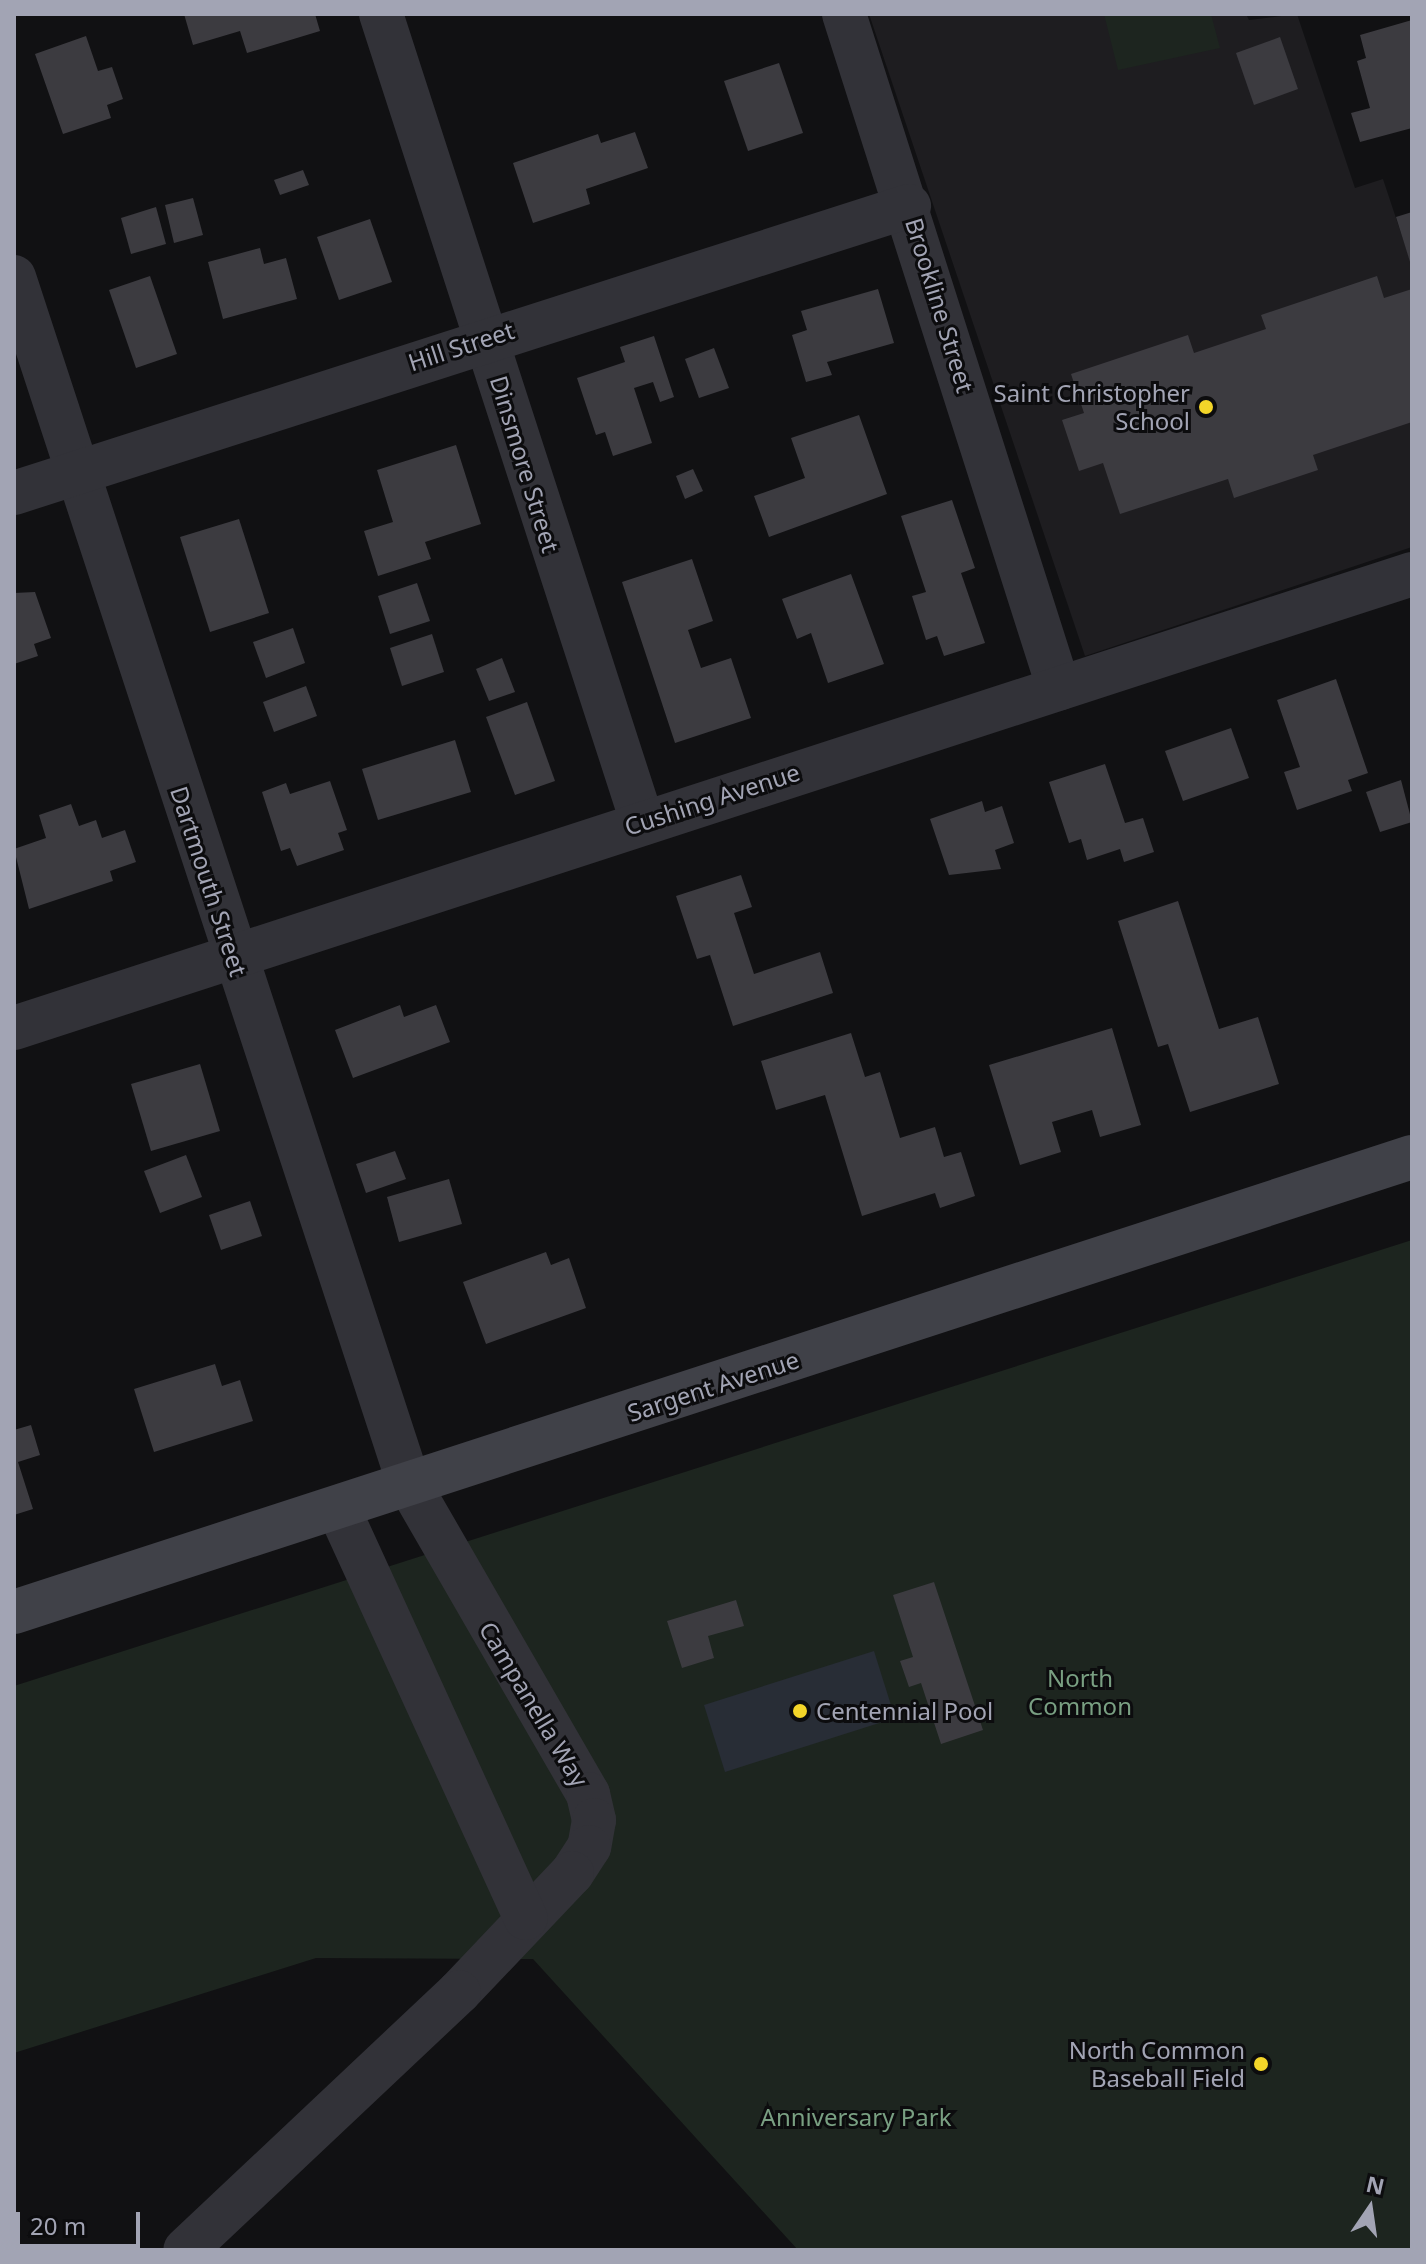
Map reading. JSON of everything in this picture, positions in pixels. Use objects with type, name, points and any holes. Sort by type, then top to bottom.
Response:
[{"type":"street","name":"Dinsmore Street","points":[[381,14],[642,821]]},
{"type":"street","name":"Brookline Street","points":[[844,14],[909,206],[1059,689]]},
{"type":"street","name":"Hill Street","points":[[14,493],[486,338],[909,206]]},
{"type":"street","name":"Dartmouth Street","points":[[14,277],[74,473],[409,1484]]},
{"type":"street","name":"Cushing Avenue","points":[[14,1028],[642,821],[1412,574]]},
{"type":"street","name":"Sargent Avenue","points":[[14,1612],[1412,1157]]},
{"type":"street","name":"Campanella Way","points":[[185,2250],[459,1992],[589,1847],[588,1794],[409,1484]]},
{"type":"street","points":[[338,1508],[526,1918]]},
{"type":"shaded area","name":"Saint Christopher School","points":[[869,14],[1246,14],[1249,20],[1297,14],[1355,188],[1383,179],[1412,266],[1412,547],[1085,656]]},
{"type":"shaded area","name":"Centennial Pool","points":[[874,1651],[895,1718],[725,1772],[704,1705]]},
{"type":"green space","points":[[1104,14],[1211,14],[1220,48],[1118,70]]},
{"type":"green space","name":"North Common","points":[[1412,1240],[1412,2250],[798,2250],[533,1959],[316,1958],[14,2053],[14,1686]]},
{"type":"building","points":[[184,14],[315,14],[320,31],[247,53],[240,31],[193,45]]},
{"type":"building","points":[[1412,20],[1412,128],[1360,142],[1351,113],[1370,108],[1357,61],[1366,58],[1360,35]]},
{"type":"building","points":[[86,36],[98,71],[112,67],[123,99],[107,105],[111,118],[63,134],[35,54]]},
{"type":"building","points":[[1280,37],[1298,89],[1254,105],[1236,53]]},
{"type":"building","points":[[779,63],[803,133],[748,151],[724,81]]},
{"type":"building","points":[[635,132],[648,168],[586,189],[590,204],[533,223],[513,163],[598,134],[601,143]]},
{"type":"building","points":[[303,170],[309,185],[280,195],[274,180]]},
{"type":"building","points":[[193,198],[203,235],[174,243],[165,205]]},
{"type":"building","points":[[156,207],[166,244],[131,254],[121,218]]},
{"type":"building","points":[[1412,212],[1412,265],[1411,265],[1396,217]]},
{"type":"building","points":[[370,219],[392,282],[339,300],[317,237]]},
{"type":"building","points":[[260,248],[264,264],[286,258],[297,299],[223,319],[208,262]]},
{"type":"building","points":[[150,276],[177,354],[136,368],[109,290]]},
{"type":"building","points":[[1377,276],[1384,298],[1412,289],[1412,422],[1313,455],[1318,470],[1234,498],[1228,479],[1120,514],[1103,463],[1079,471],[1062,420],[1084,413],[1071,374],[1188,335],[1194,353],[1266,329],[1261,315]]},
{"type":"building","points":[[878,289],[894,343],[827,362],[832,375],[806,382],[792,335],[807,330],[801,311]]},
{"type":"building","points":[[654,336],[674,397],[660,402],[653,382],[634,388],[652,443],[613,456],[605,432],[596,435],[577,378],[625,362],[620,347]]},
{"type":"building","points":[[714,348],[729,388],[699,398],[685,359]]},
{"type":"building","points":[[859,415],[887,494],[769,537],[754,496],[805,478],[791,438]]},
{"type":"building","points":[[456,445],[481,524],[425,542],[431,559],[378,576],[364,531],[393,522],[377,470]]},
{"type":"building","points":[[693,469],[703,491],[685,499],[676,476]]},
{"type":"building","points":[[952,500],[975,568],[961,573],[985,643],[944,656],[937,636],[926,640],[912,596],[926,592],[901,516]]},
{"type":"building","points":[[239,519],[269,613],[210,632],[180,537]]},
{"type":"building","points":[[692,559],[713,621],[688,630],[701,668],[731,658],[751,718],[675,743],[622,582]]},
{"type":"building","points":[[851,574],[884,664],[828,683],[811,633],[797,639],[782,599]]},
{"type":"building","points":[[417,583],[430,621],[390,634],[378,596]]},
{"type":"building","points":[[35,592],[51,638],[34,644],[38,656],[14,664],[14,593]]},
{"type":"building","points":[[293,628],[305,663],[266,678],[253,642]]},
{"type":"building","points":[[432,634],[444,672],[402,686],[390,648]]},
{"type":"building","points":[[502,658],[515,692],[489,701],[476,669]]},
{"type":"building","points":[[1336,679],[1368,773],[1348,780],[1352,791],[1297,810],[1284,772],[1300,767],[1277,700]]},
{"type":"building","points":[[306,686],[317,716],[274,732],[263,702]]},
{"type":"building","points":[[527,702],[555,781],[515,795],[486,717]]},
{"type":"building","points":[[1231,728],[1249,778],[1183,801],[1165,751]]},
{"type":"building","points":[[455,740],[471,792],[378,820],[362,769]]},
{"type":"building","points":[[1105,764],[1125,823],[1143,818],[1154,852],[1124,862],[1120,849],[1087,860],[1081,839],[1069,843],[1049,782]]},
{"type":"building","points":[[1401,780],[1412,822],[1380,832],[1366,792]]},
{"type":"building","points":[[330,781],[347,830],[338,833],[344,850],[297,866],[290,848],[281,851],[262,792],[286,783],[290,794]]},
{"type":"building","points":[[982,801],[985,812],[1002,806],[1014,843],[995,850],[1001,869],[949,875],[930,819]]},
{"type":"building","points":[[71,804],[79,826],[96,820],[102,838],[125,830],[136,862],[110,871],[113,881],[29,909],[14,849],[46,838],[39,815]]},
{"type":"building","points":[[741,875],[752,907],[734,913],[754,974],[820,952],[833,993],[733,1026],[710,955],[697,959],[676,896]]},
{"type":"building","points":[[1178,901],[1219,1029],[1258,1017],[1279,1084],[1190,1112],[1168,1044],[1158,1047],[1118,921]]},
{"type":"building","points":[[400,1005],[404,1017],[436,1005],[450,1042],[353,1078],[335,1030]]},
{"type":"building","points":[[1112,1028],[1141,1125],[1100,1137],[1092,1110],[1052,1122],[1061,1152],[1020,1165],[989,1065]]},
{"type":"building","points":[[851,1033],[865,1077],[880,1072],[900,1138],[935,1127],[944,1157],[961,1152],[975,1196],[940,1208],[935,1193],[862,1216],[825,1095],[776,1110],[761,1061]]},
{"type":"building","points":[[200,1064],[220,1131],[151,1151],[131,1084]]},
{"type":"building","points":[[395,1151],[406,1179],[366,1193],[356,1164]]},
{"type":"building","points":[[186,1155],[202,1197],[160,1213],[144,1171]]},
{"type":"building","points":[[449,1179],[462,1224],[399,1242],[387,1197]]},
{"type":"building","points":[[250,1201],[262,1236],[221,1250],[209,1215]]},
{"type":"building","points":[[546,1252],[551,1265],[569,1258],[586,1308],[486,1344],[463,1282]]},
{"type":"building","points":[[215,1364],[222,1386],[240,1380],[253,1421],[154,1452],[134,1389]]},
{"type":"building","points":[[31,1425],[40,1455],[18,1462],[33,1509],[14,1515],[14,1430]]},
{"type":"building","points":[[934,1582],[983,1730],[941,1744],[921,1683],[909,1687],[900,1661],[913,1657],[893,1595]]},
{"type":"building","points":[[736,1600],[744,1626],[708,1636],[714,1658],[682,1668],[667,1621]]},
{"type":"place","name":"Saint Christopher School","points":[[1206,407]]},
{"type":"place","name":"Centennial Pool","points":[[800,1711]]},
{"type":"place","name":"North Common Baseball Field","points":[[1261,2064]]},
{"type":"park label","name":"Anniversary Park","points":[[856,2117]]}]
